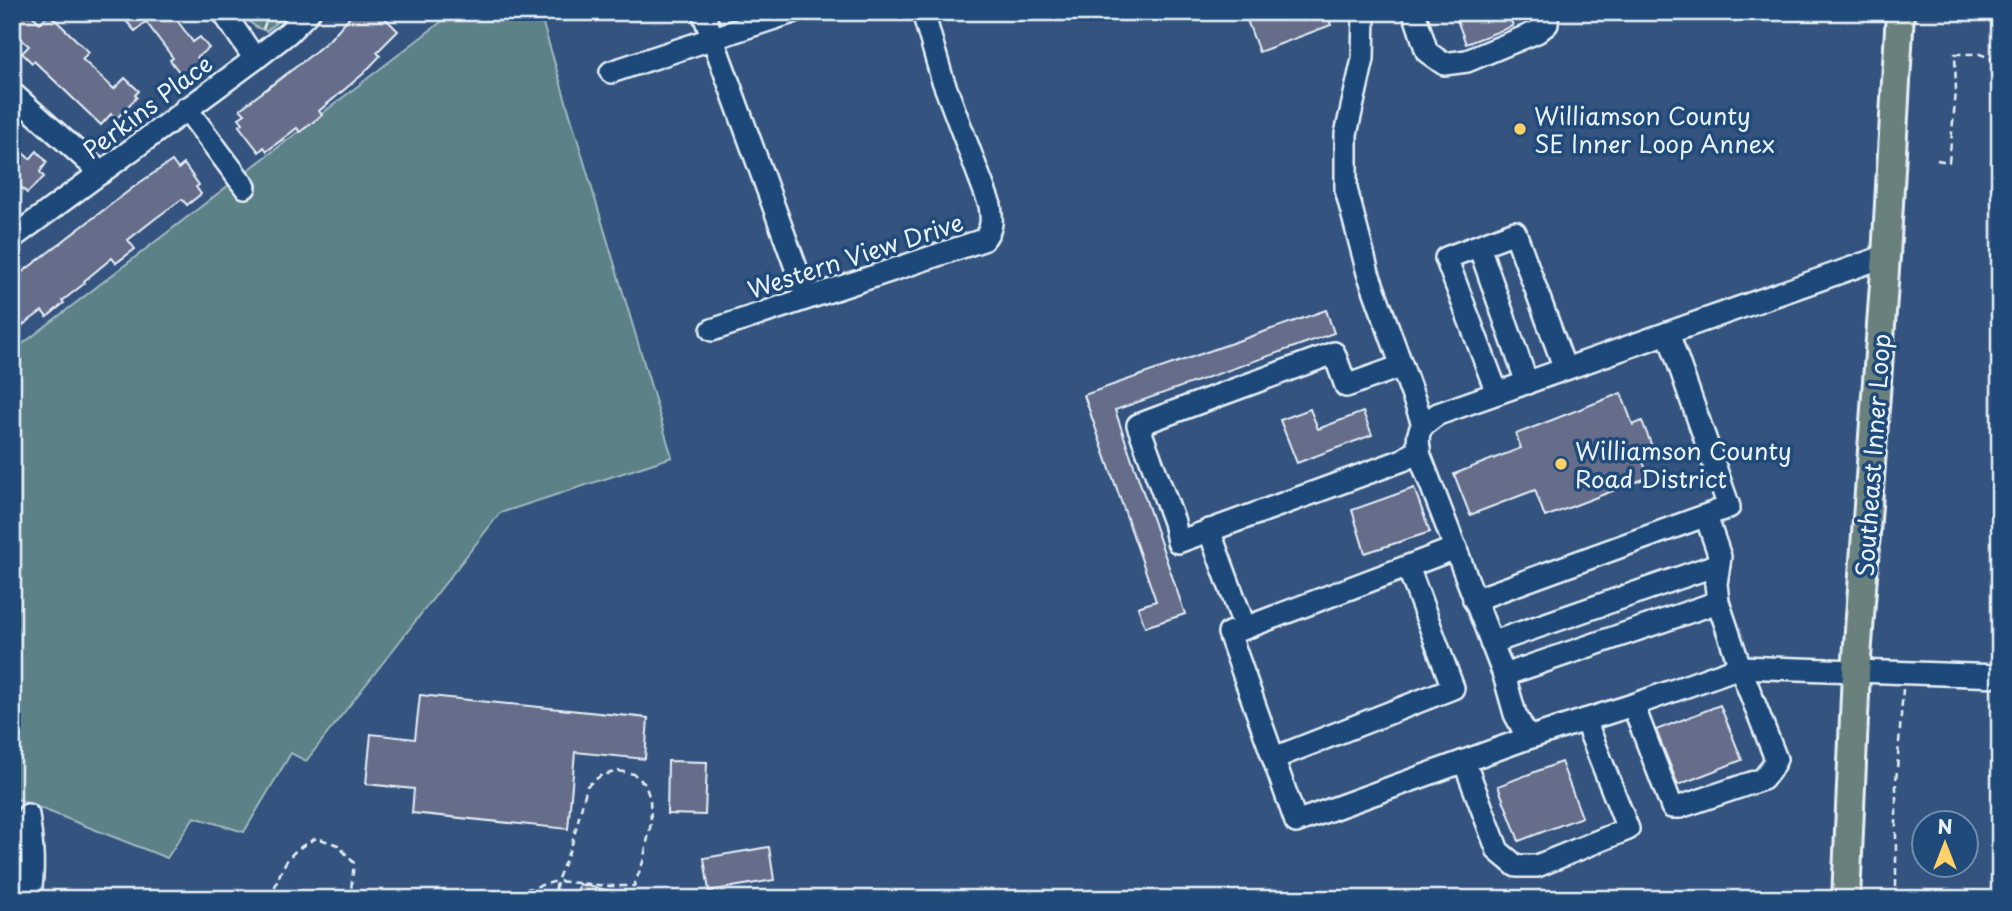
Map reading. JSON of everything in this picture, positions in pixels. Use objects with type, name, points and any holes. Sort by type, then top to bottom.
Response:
[{"type":"main road","name":"Southeast Inner Loop","points":[[1846,899],[1856,672],[1886,256],[1900,12]]},
{"type":"street","points":[[223,12],[256,59]]},
{"type":"street","name":"Perkins Place","points":[[12,239],[256,59],[309,12]]},
{"type":"street","points":[[703,12],[807,298]]},
{"type":"street","points":[[611,72],[793,12]]},
{"type":"street","name":"Western View Drive","points":[[712,330],[983,240],[990,232],[993,222],[990,205],[942,78],[923,12]]},
{"type":"street","points":[[1363,12],[1363,59],[1346,134],[1346,189],[1368,274],[1423,424]]},
{"type":"street","points":[[1414,12],[1427,52],[1444,64],[1467,61],[1537,32],[1547,24],[1548,12]]},
{"type":"street","points":[[12,93],[101,173]]},
{"type":"street","points":[[187,108],[245,187]]},
{"type":"street","points":[[1497,393],[1446,258],[1515,232],[1565,369]]},
{"type":"street","points":[[1479,246],[1527,383]]},
{"type":"street","points":[[1528,738],[1515,714],[1504,676],[1419,449],[1417,436],[1423,424],[1438,414],[1886,256]]},
{"type":"street","points":[[1474,600],[1729,508],[1668,333]]},
{"type":"street","points":[[1402,366],[1346,386],[1334,353],[1138,425],[1174,522],[1178,542],[1403,460],[1419,449]]},
{"type":"street","points":[[1633,705],[1672,807],[1680,807],[1763,779],[1776,758],[1718,602],[1716,584],[1720,557],[1706,516]]},
{"type":"street","points":[[1209,530],[1245,628]]},
{"type":"street","points":[[1456,548],[1229,633],[1296,822],[1528,738],[1740,667],[2000,676]]},
{"type":"street","points":[[1491,643],[1719,564]]},
{"type":"street","points":[[1274,758],[1453,688],[1408,567]]},
{"type":"street","points":[[1504,676],[1718,602]]},
{"type":"street","points":[[1464,761],[1498,851],[1516,866],[1537,866],[1628,829],[1586,720]]},
{"type":"street","points":[[28,815],[33,848],[33,878],[29,899]]},
{"type":"path","points":[[261,35],[270,12]]},
{"type":"path","points":[[1937,160],[1948,162],[1956,92],[1955,54],[1980,54],[2000,62]]},
{"type":"path","points":[[1896,899],[1896,783],[1903,687]]},
{"type":"path","points":[[490,899],[556,881],[634,886],[643,862],[651,823],[650,799],[645,784],[634,774],[618,771],[600,776],[587,786],[572,844],[556,881],[554,899]]},
{"type":"path","points":[[270,899],[286,860],[298,847],[317,838],[338,845],[354,863],[350,899]]},
{"type":"green space","points":[[241,12],[288,12],[267,31],[252,24]]},
{"type":"green space","points":[[450,15],[543,24],[672,457],[500,513],[306,761],[291,753],[244,832],[194,817],[167,858],[12,797],[12,352]]},
{"type":"building","points":[[12,12],[29,12],[40,23],[49,14],[89,52],[82,59],[114,89],[125,78],[139,91],[135,95],[137,97],[116,119],[111,114],[101,125],[34,61],[32,63],[22,53],[29,46],[12,31]]},
{"type":"building","points":[[118,12],[171,12],[193,42],[200,37],[209,48],[197,57],[202,63],[183,77],[170,60],[173,58],[146,22],[135,31]]},
{"type":"building","points":[[354,12],[379,12],[398,31],[377,52],[380,56],[363,74],[319,111],[322,115],[300,132],[297,128],[267,151],[264,147],[259,152],[239,126],[243,123],[239,118],[245,114],[240,109],[329,40]]},
{"type":"building","points":[[1244,12],[1326,12],[1331,25],[1259,52]]},
{"type":"building","points":[[1454,12],[1508,12],[1513,26],[1466,44]]},
{"type":"building","points":[[12,144],[30,159],[37,151],[47,162],[40,172],[44,177],[27,193],[12,178]]},
{"type":"building","points":[[172,161],[178,169],[184,164],[199,185],[196,187],[201,194],[187,205],[182,199],[128,240],[135,249],[116,263],[112,258],[47,317],[42,311],[12,333],[12,280]]},
{"type":"building","points":[[1326,310],[1334,333],[1115,410],[1185,614],[1145,627],[1138,607],[1156,601],[1084,395]]},
{"type":"building","name":"Williamson County Road District","points":[[1621,393],[1633,425],[1642,421],[1653,449],[1640,454],[1649,477],[1545,517],[1535,490],[1470,515],[1454,474],[1521,448],[1516,434]]},
{"type":"building","points":[[1310,409],[1318,429],[1363,412],[1372,435],[1297,463],[1280,420]]},
{"type":"building","points":[[1414,488],[1430,532],[1365,553],[1352,510]]},
{"type":"building","points":[[420,695],[648,718],[645,759],[575,752],[568,829],[412,813],[414,789],[366,784],[371,734],[415,739]]},
{"type":"building","points":[[1720,705],[1742,760],[1678,785],[1656,730]]},
{"type":"building","points":[[668,761],[707,762],[705,815],[667,814]]},
{"type":"building","points":[[1561,762],[1582,817],[1519,841],[1498,786]]},
{"type":"building","points":[[769,847],[774,880],[709,891],[704,858]]},
{"type":"building","points":[[579,884],[620,893],[620,899],[576,899]]},
{"type":"place","name":"Williamson County SE Inner Loop Annex","points":[[1520,129]]},
{"type":"place","name":"Williamson County Road District","points":[[1561,464]]}]
